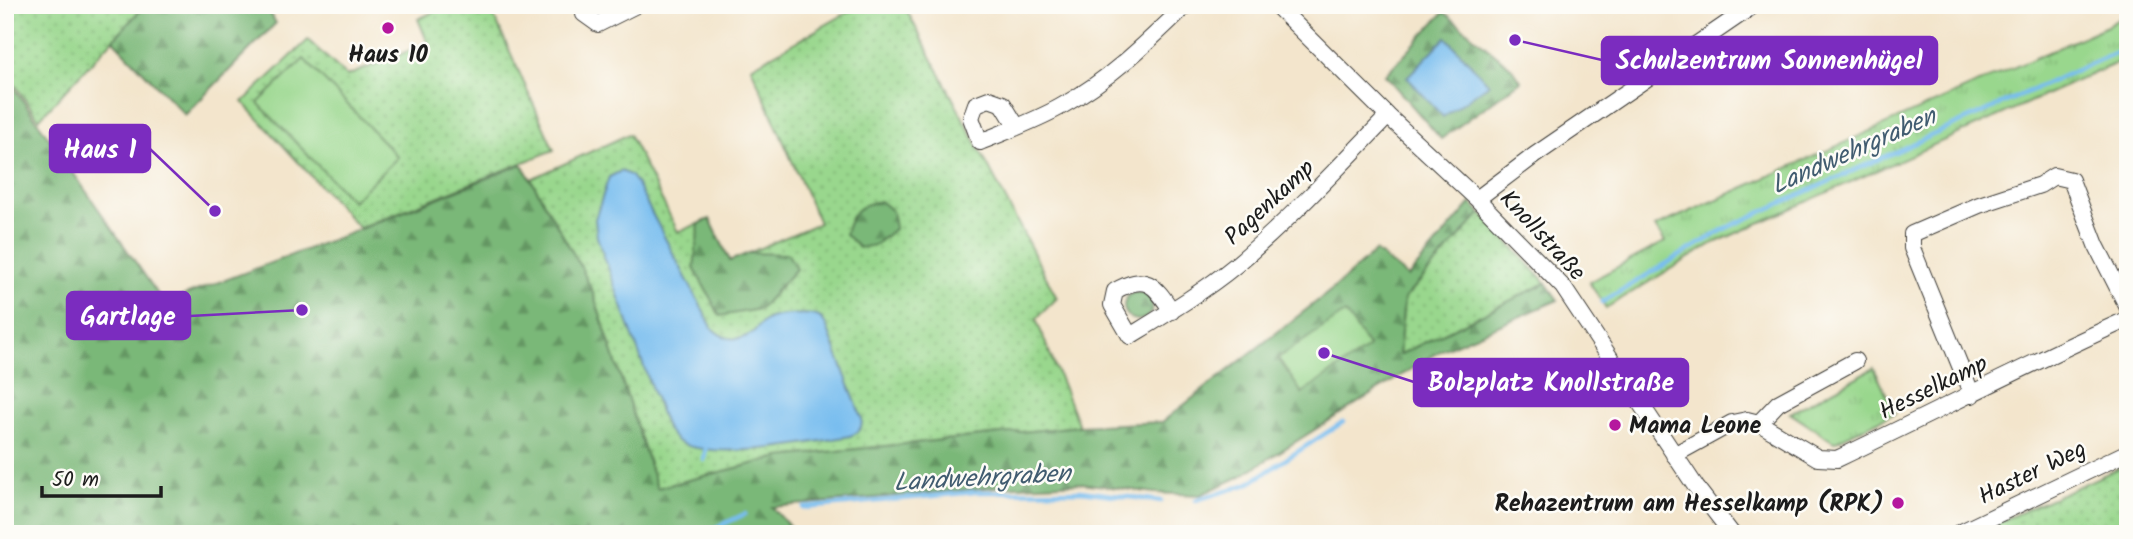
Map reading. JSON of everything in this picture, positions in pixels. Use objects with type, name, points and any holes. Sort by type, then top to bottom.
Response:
[{"type":"street","points":[[584,5],[584,14],[598,24],[636,5]]},
{"type":"street","points":[[1017,128],[1060,107],[1111,74],[1186,5]]},
{"type":"street","name":"Knollstraße","points":[[1276,5],[1521,242],[1572,299],[1674,455],[1732,534]]},
{"type":"street","points":[[1477,199],[1555,141],[1754,5]]},
{"type":"street","name":"Pagenkamp","points":[[1172,311],[1235,265],[1289,217],[1388,116]]},
{"type":"street","points":[[1972,395],[1912,248],[1912,234],[1979,205],[2040,185],[2054,176],[2071,180],[2096,245],[2128,308]]},
{"type":"street","name":"Hesselkamp","points":[[1759,423],[1818,458],[1837,459],[1972,395],[2043,357],[2128,319]]},
{"type":"street","points":[[1674,455],[1732,423],[1747,420],[1759,423],[1778,403],[1855,361]]},
{"type":"street","name":"Haster Weg","points":[[1957,534],[2128,452]]},
{"type":"green space","points":[[5,5],[145,5],[39,119],[5,71]]},
{"type":"green space","points":[[145,5],[265,5],[276,23],[185,115],[113,40]]},
{"type":"green space","points":[[449,5],[489,5],[554,150],[359,228],[243,102],[308,40],[347,76],[428,43],[418,19]]},
{"type":"green space","points":[[861,5],[904,5],[1057,298],[1036,319],[1079,426],[780,457],[657,488],[593,293],[531,179],[629,134],[678,232],[710,219],[730,261],[819,223],[751,67]]},
{"type":"green space","points":[[1444,12],[1512,68],[1521,81],[1441,139],[1385,75]]},
{"type":"green space","points":[[2128,13],[2128,58],[1712,244],[1606,308],[1589,282],[1665,242],[1655,227],[2107,26]]},
{"type":"green space","points":[[304,59],[398,157],[352,201],[258,103]]},
{"type":"green space","points":[[5,75],[164,303],[358,230],[522,164],[593,293],[657,488],[780,457],[1079,426],[1162,422],[1334,288],[1375,251],[1408,277],[1471,203],[1481,213],[1404,299],[1399,355],[1546,283],[1558,300],[1442,350],[1241,476],[1200,495],[1154,493],[1082,483],[995,487],[772,507],[796,534],[5,534]]},
{"type":"green space","points":[[880,201],[892,211],[895,228],[875,245],[859,248],[845,234],[850,220],[860,207]]},
{"type":"green space","points":[[1481,213],[1546,283],[1399,355],[1404,299]]},
{"type":"green space","points":[[710,219],[730,261],[749,253],[788,254],[796,269],[760,309],[720,316],[694,268],[699,224]]},
{"type":"green space","points":[[1138,292],[1148,296],[1152,306],[1148,316],[1138,320],[1128,316],[1124,306],[1128,296]]},
{"type":"green space","points":[[1345,313],[1369,347],[1302,393],[1278,358]]},
{"type":"green space","points":[[1874,368],[1895,413],[1834,442],[1790,413]]},
{"type":"green space","points":[[2128,464],[2128,534],[1978,534],[2001,521]]},
{"type":"water","points":[[1446,37],[1489,84],[1443,117],[1407,77]]},
{"type":"water","points":[[621,171],[630,175],[636,183],[717,332],[725,337],[739,338],[749,335],[764,321],[774,317],[795,314],[822,319],[862,419],[858,432],[811,443],[736,450],[693,447],[674,438],[666,428],[597,237],[595,219],[609,177]]},
{"type":"waterway","name":"Landwehrgraben","points":[[1602,302],[1726,228],[2128,47]]},
{"type":"waterway","name":"Landwehrgraben","points":[[1196,500],[1248,484],[1343,422]]},
{"type":"waterway","points":[[704,460],[706,445]]},
{"type":"waterway","name":"Landwehrgraben","points":[[804,508],[975,492],[1081,491],[1161,501]]},
{"type":"waterway","name":"Landwehrgraben","points":[[702,534],[745,514]]},
{"type":"place","name":"Haus 10","points":[[388,28]]},
{"type":"place","name":"Schulzentrum Sonnenhügel","points":[[1515,40]]},
{"type":"place","name":"Haus 1","points":[[215,211]]},
{"type":"place","name":"Gartlage","points":[[302,310]]},
{"type":"place","name":"Bolzplatz Knollstraße","points":[[1324,353]]},
{"type":"place","name":"Mama Leone","points":[[1615,425]]},
{"type":"place","name":"Rehazentrum am Hesselkamp (RPK)","points":[[1898,503]]}]
